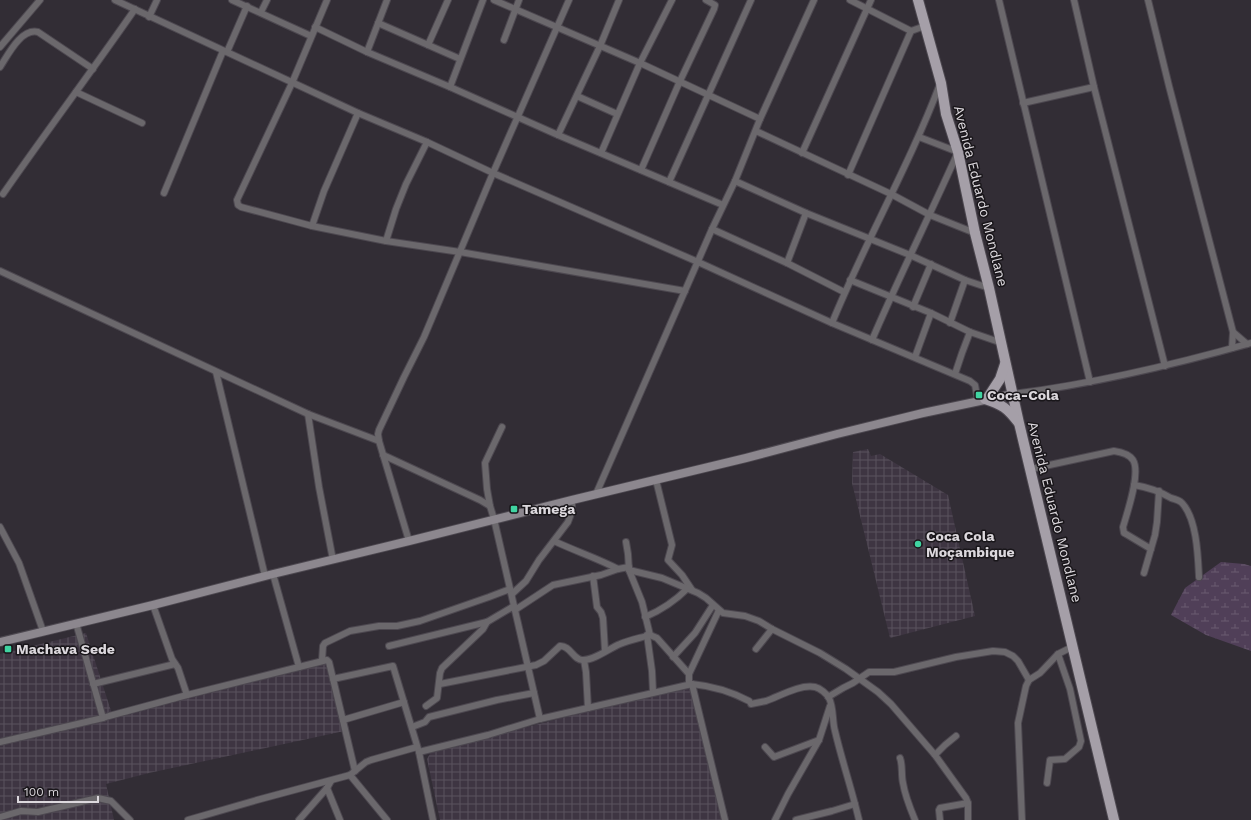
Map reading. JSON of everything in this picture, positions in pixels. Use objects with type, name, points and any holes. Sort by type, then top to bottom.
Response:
[{"type":"main road","name":"Avenida Eduardo Mondlane","points":[[918,0],[941,83],[946,114],[958,152],[975,233],[1002,343],[1005,362],[1114,820]]},
{"type":"main road","points":[[983,400],[1000,379],[1005,362]]},
{"type":"main road","points":[[0,642],[746,458],[844,432],[1013,394]]},
{"type":"main road","points":[[983,400],[998,403],[1005,407],[1020,423]]},
{"type":"street","points":[[0,47],[40,0]]},
{"type":"street","points":[[115,0],[358,113],[698,262],[832,323],[955,374],[970,381],[983,400]]},
{"type":"street","points":[[149,17],[157,0]]},
{"type":"street","points":[[232,0],[311,36]]},
{"type":"street","points":[[261,12],[267,0]]},
{"type":"street","points":[[327,0],[292,83],[237,200],[238,205],[312,226],[386,241],[460,252],[685,291]]},
{"type":"street","points":[[366,52],[388,0]]},
{"type":"street","points":[[428,45],[448,0]]},
{"type":"street","points":[[450,87],[483,0]]},
{"type":"street","points":[[494,0],[640,63],[760,119]]},
{"type":"street","points":[[504,40],[519,0]]},
{"type":"street","points":[[409,541],[378,441],[379,430],[424,337],[493,173],[569,0]]},
{"type":"street","points":[[558,135],[600,46],[619,0]]},
{"type":"street","points":[[601,153],[640,63],[672,0]]},
{"type":"street","points":[[641,170],[714,8],[712,3],[706,0]]},
{"type":"street","points":[[669,182],[751,0]]},
{"type":"street","points":[[596,494],[712,229],[735,181],[760,119],[814,0]]},
{"type":"street","points":[[850,0],[911,31]]},
{"type":"street","points":[[802,153],[871,0]]},
{"type":"street","points":[[999,0],[1090,382]]},
{"type":"street","points":[[1074,0],[1094,87],[1166,366]]},
{"type":"street","points":[[1148,0],[1233,332],[1232,348]]},
{"type":"street","points":[[164,193],[225,52],[247,6]]},
{"type":"street","points":[[3,194],[135,9]]},
{"type":"street","points":[[378,23],[460,59]]},
{"type":"street","points":[[848,175],[911,31],[925,26]]},
{"type":"street","points":[[315,27],[366,52],[723,205]]},
{"type":"street","points":[[0,67],[13,46],[20,38],[34,31],[38,32],[93,69]]},
{"type":"street","points":[[0,47],[6,45],[13,46]]},
{"type":"street","points":[[832,323],[844,292],[919,136],[941,83]]},
{"type":"street","points":[[1023,103],[1094,87]]},
{"type":"street","points":[[76,92],[142,123]]},
{"type":"street","points":[[577,96],[617,114]]},
{"type":"street","points":[[312,226],[324,191],[358,113]]},
{"type":"street","points":[[756,131],[848,175],[892,194],[930,215],[975,233]]},
{"type":"street","points":[[872,340],[958,152],[919,136]]},
{"type":"street","points":[[386,241],[406,184],[427,142]]},
{"type":"street","points":[[735,181],[806,213],[870,238],[965,280],[989,288]]},
{"type":"street","points":[[787,263],[806,213]]},
{"type":"street","points":[[712,229],[787,263],[844,292]]},
{"type":"street","points":[[912,307],[931,264]]},
{"type":"street","points":[[0,271],[308,414],[378,441]]},
{"type":"street","points":[[850,280],[912,307],[931,313],[970,332],[1002,343]]},
{"type":"street","points":[[950,323],[965,280]]},
{"type":"street","points":[[915,357],[931,313]]},
{"type":"street","points":[[955,374],[970,332]]},
{"type":"street","points":[[1233,332],[1249,343]]},
{"type":"street","points":[[1013,394],[1090,382],[1166,366],[1249,343]]},
{"type":"street","points":[[216,372],[265,576]]},
{"type":"street","points":[[308,414],[319,487],[333,560]]},
{"type":"street","points":[[502,427],[485,463],[486,489],[540,719]]},
{"type":"street","points":[[1031,469],[1114,452],[1123,453],[1129,456],[1134,461],[1135,467],[1133,496],[1122,527],[1126,534],[1151,549]]},
{"type":"street","points":[[383,455],[490,506]]},
{"type":"street","points":[[656,480],[672,545],[668,560],[682,575],[690,589]]},
{"type":"street","points":[[1134,485],[1159,491],[1183,504],[1193,525],[1198,552],[1198,577]]},
{"type":"street","points":[[1144,573],[1157,522],[1159,491]]},
{"type":"street","points":[[322,661],[323,646],[325,643],[350,631],[379,626],[397,626],[420,621],[511,591],[526,582],[562,531],[570,517],[572,500]]},
{"type":"street","points":[[0,527],[19,563],[43,631]]},
{"type":"street","points":[[554,541],[600,559],[618,569]]},
{"type":"street","points":[[626,542],[629,568],[640,597],[645,617],[652,671],[653,692]]},
{"type":"street","points":[[389,646],[487,622],[515,608],[553,585],[618,569],[629,568],[662,578],[690,589],[706,598],[723,613],[752,617],[759,620],[772,629],[820,653],[860,679],[891,704],[935,755],[963,793],[968,803],[968,820]]},
{"type":"street","points":[[273,574],[299,667]]},
{"type":"street","points":[[593,576],[598,607],[603,618],[605,650]]},
{"type":"street","points":[[645,617],[660,611],[690,589]]},
{"type":"street","points":[[154,605],[172,659],[178,668],[187,695]]},
{"type":"street","points":[[673,657],[695,633],[713,605]]},
{"type":"street","points":[[719,610],[689,674],[690,684],[725,820]]},
{"type":"street","points":[[426,706],[437,698],[442,668],[484,629],[487,622]]},
{"type":"street","points":[[76,623],[103,718]]},
{"type":"street","points":[[756,649],[772,629]]},
{"type":"street","points":[[440,684],[536,665],[544,661],[556,648],[562,645],[580,660],[584,660],[596,657],[605,650],[620,644],[648,635],[656,637],[689,674]]},
{"type":"street","points":[[1022,820],[1018,723],[1026,686],[1029,680],[1040,673],[1058,654],[1068,648],[1073,647]]},
{"type":"street","points":[[774,820],[819,740],[829,700],[869,672],[894,672],[956,657],[993,651],[1005,652],[1013,656],[1018,661],[1029,680]]},
{"type":"street","points":[[1048,783],[1049,761],[1051,759],[1065,759],[1079,747],[1081,741],[1070,689],[1058,654]]},
{"type":"street","points":[[0,742],[103,718],[187,695],[328,660],[343,720],[352,773],[387,820]]},
{"type":"street","points":[[584,660],[588,708]]},
{"type":"street","points":[[93,684],[175,664]]},
{"type":"street","points":[[333,679],[392,665],[394,667],[418,749],[433,820]]},
{"type":"street","points":[[188,820],[331,781],[352,773],[371,760],[488,734],[540,719],[690,684],[705,685],[724,690],[738,695],[750,703],[766,701],[791,691],[810,686],[817,687],[829,700],[834,727],[859,820]]},
{"type":"street","points":[[412,727],[425,722],[429,717],[497,700],[534,693]]},
{"type":"street","points":[[343,720],[404,702]]},
{"type":"street","points":[[935,755],[956,736]]},
{"type":"street","points":[[766,747],[774,757],[819,740]]},
{"type":"street","points":[[900,758],[903,784],[915,820]]},
{"type":"street","points":[[299,820],[327,788],[331,781]]},
{"type":"street","points":[[327,788],[340,820]]},
{"type":"street","points":[[0,817],[21,811],[38,812],[98,798],[112,801],[130,820]]},
{"type":"street","points":[[940,820],[940,808],[968,803]]},
{"type":"street","points":[[796,820],[855,804]]},
{"type":"shaded area","points":[[868,449],[871,456],[880,454],[948,495],[975,616],[890,638],[852,483],[853,452]]},
{"type":"shaded area","points":[[86,633],[113,717],[331,660],[349,730],[149,773],[106,784],[114,820],[0,820],[0,654]]},
{"type":"shaded area","points":[[693,684],[726,820],[440,820],[427,759],[431,752]]},
{"type":"green space","points":[[1221,562],[1251,566],[1251,651],[1206,635],[1171,615],[1185,588]]},
{"type":"place","name":"Coca-Cola","points":[[979,395]]},
{"type":"place","name":"Tamega","points":[[514,509]]},
{"type":"place","name":"Coca Cola Moçambique","points":[[918,544]]},
{"type":"place","name":"Machava Sede","points":[[8,649]]}]
